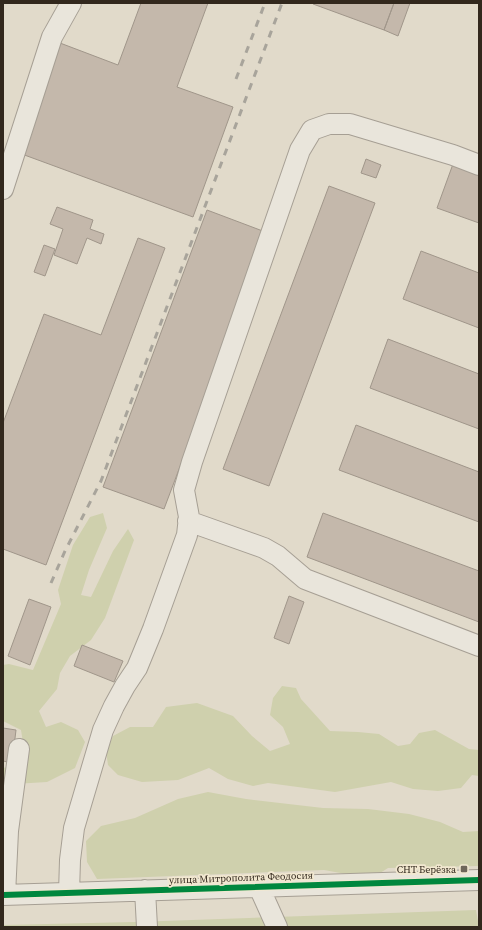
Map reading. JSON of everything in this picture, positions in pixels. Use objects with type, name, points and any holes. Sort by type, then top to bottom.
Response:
[{"type":"street","points":[[3,189],[52,37],[71,3]]},
{"type":"street","points":[[69,893],[70,860],[74,828],[103,730],[114,706],[140,662],[187,535],[188,521],[184,490],[192,462],[300,150],[312,130],[329,124],[350,124],[453,155],[479,165]]},
{"type":"street","points":[[188,521],[264,548],[278,556],[305,579],[479,646]]},
{"type":"street","points":[[4,895],[8,831],[19,749]]},
{"type":"street","name":"улица Митрополита Феодосия","points":[[4,895],[479,880]]},
{"type":"street","points":[[258,887],[277,927]]},
{"type":"street","points":[[145,890],[147,927]]},
{"type":"green space","points":[[103,513],[107,528],[89,570],[81,595],[91,597],[113,551],[128,529],[134,540],[105,618],[91,640],[70,656],[60,673],[57,689],[39,711],[46,727],[61,722],[78,730],[85,742],[75,768],[47,782],[14,784],[3,830],[3,768],[16,765],[25,755],[21,730],[3,721],[3,665],[9,664],[33,670],[61,604],[58,590],[73,545],[90,517]]},
{"type":"green space","points":[[282,686],[296,688],[301,699],[330,731],[379,734],[398,746],[410,744],[419,733],[435,730],[469,749],[479,750],[479,776],[472,775],[461,788],[438,791],[413,789],[391,782],[335,792],[268,783],[253,786],[228,779],[209,768],[178,780],[142,782],[118,775],[108,765],[106,751],[113,736],[130,727],[153,727],[166,707],[197,703],[233,716],[252,736],[270,751],[290,744],[283,727],[270,715],[273,698]]},
{"type":"green space","points":[[208,792],[246,799],[323,808],[368,809],[409,814],[440,822],[463,832],[479,831],[479,866],[388,868],[377,875],[346,874],[324,870],[97,879],[87,862],[86,841],[101,826],[135,818],[178,799]]},
{"type":"green space","points":[[476,910],[479,927],[3,927],[3,925]]},
{"type":"building","points":[[141,3],[208,3],[177,87],[233,107],[193,217],[19,153],[60,43],[118,65]]},
{"type":"building","points":[[313,3],[394,3],[384,30]]},
{"type":"building","points":[[394,3],[410,3],[398,36],[384,30]]},
{"type":"building","points":[[366,159],[381,165],[376,178],[361,173]]},
{"type":"building","points":[[453,164],[479,174],[479,223],[437,208]]},
{"type":"building","points":[[329,186],[375,203],[269,486],[223,469]]},
{"type":"building","points":[[57,207],[93,220],[90,229],[104,234],[101,244],[87,238],[77,264],[54,255],[63,229],[50,224]]},
{"type":"building","points":[[207,210],[268,233],[164,509],[103,487]]},
{"type":"building","points":[[138,238],[165,248],[46,565],[3,549],[3,423],[44,314],[101,335]]},
{"type":"building","points":[[44,245],[55,249],[45,276],[34,272]]},
{"type":"building","points":[[421,251],[479,273],[479,328],[403,299]]},
{"type":"building","points":[[388,339],[479,374],[479,429],[370,388]]},
{"type":"building","points":[[356,425],[479,472],[479,522],[339,470]]},
{"type":"building","points":[[323,513],[479,571],[479,622],[307,557]]},
{"type":"building","points":[[289,596],[304,602],[289,644],[274,638]]},
{"type":"building","points":[[29,599],[51,607],[30,665],[8,656]]},
{"type":"building","points":[[82,645],[123,661],[114,682],[74,666]]},
{"type":"building","points":[[3,728],[16,730],[12,763],[3,761]]},
{"type":"railway","points":[[236,79],[265,3]]},
{"type":"railway","points":[[51,583],[65,551],[101,481],[282,3]]},
{"type":"cycle path","points":[[3,895],[479,880]]},
{"type":"place","name":"СНТ Берёзка","points":[[464,869]]}]
